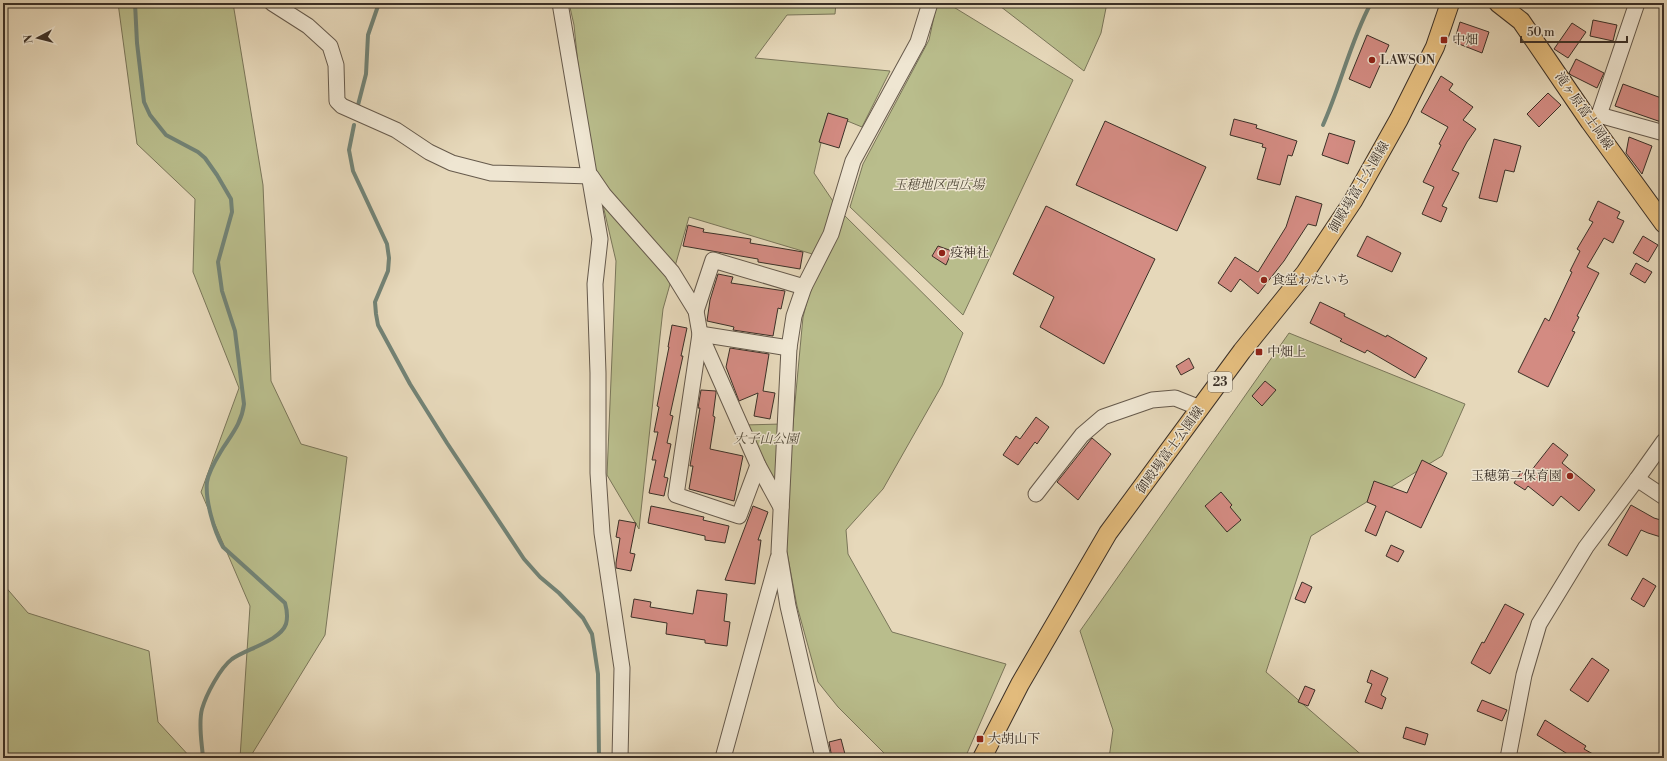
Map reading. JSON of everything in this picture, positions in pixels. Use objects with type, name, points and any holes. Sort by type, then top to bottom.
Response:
[{"type":"main road","name":"御殿場富士公園線","points":[[982,758],[1020,684],[1108,533],[1242,351],[1305,273],[1353,201],[1399,119],[1435,46],[1450,3]]},
{"type":"main road","name":"滝ヶ原富士岡線","points":[[1498,3],[1521,20],[1595,118],[1664,224]]},
{"type":"street","points":[[272,3],[308,26],[330,46],[336,65],[337,101],[342,106],[396,130],[430,152],[452,163],[491,174],[591,176]]},
{"type":"street","points":[[560,3],[591,176],[600,239],[595,284],[598,373],[598,473],[602,533],[622,668],[620,758]]},
{"type":"street","points":[[723,758],[779,552],[789,348],[794,316],[804,287],[831,234],[853,161],[918,42],[930,3]]},
{"type":"street","points":[[1637,3],[1595,118],[1664,133]]},
{"type":"street","points":[[591,176],[604,195],[672,272],[696,311],[700,334],[758,465],[782,507]]},
{"type":"street","points":[[696,311],[713,260],[804,287]]},
{"type":"street","points":[[700,334],[789,348]]},
{"type":"street","points":[[700,334],[676,495],[740,516],[758,465]]},
{"type":"street","points":[[1036,494],[1082,435],[1103,417],[1152,400],[1175,398],[1200,408]]},
{"type":"street","points":[[1508,758],[1524,676],[1539,624],[1586,547],[1664,440]]},
{"type":"street","points":[[1637,479],[1664,497]]},
{"type":"street","points":[[779,552],[788,606],[823,758]]},
{"type":"green space","points":[[118,3],[233,3],[263,185],[271,381],[301,444],[347,457],[325,635],[252,754],[251,758],[240,758],[250,606],[201,492],[239,388],[193,272],[195,199],[137,144]]},
{"type":"green space","points":[[569,3],[836,3],[835,14],[787,15],[755,58],[890,71],[862,127],[828,113],[814,173],[839,210],[963,333],[942,385],[883,489],[846,530],[848,554],[892,632],[1006,664],[965,758],[889,758],[838,707],[818,682],[797,606],[783,531],[803,317],[819,256],[689,217],[663,309],[639,529],[607,475],[616,261],[584,124],[574,25]]},
{"type":"green space","name":"玉穂地区西広場","points":[[937,3],[947,3],[1073,80],[963,315],[850,207],[863,164],[929,40]]},
{"type":"green space","points":[[996,3],[1107,3],[1101,33],[1084,71]]},
{"type":"green space","points":[[1289,333],[1465,404],[1442,456],[1311,536],[1266,672],[1365,758],[1109,758],[1113,730],[1080,631]]},
{"type":"green space","name":"大子山公園","points":[[782,424],[779,497],[744,425]]},
{"type":"green space","points":[[3,584],[28,613],[149,651],[158,722],[191,758],[3,758]]},
{"type":"building","points":[[1593,20],[1617,25],[1613,41],[1590,36]]},
{"type":"building","points":[[1460,22],[1489,32],[1482,53],[1454,42]]},
{"type":"building","points":[[1572,23],[1586,32],[1568,58],[1554,49]]},
{"type":"building","points":[[1367,35],[1389,45],[1370,88],[1349,79]]},
{"type":"building","points":[[1576,59],[1604,73],[1597,88],[1569,73]]},
{"type":"building","points":[[1441,76],[1453,84],[1449,90],[1473,107],[1463,120],[1476,129],[1452,170],[1459,173],[1442,206],[1447,208],[1441,222],[1422,214],[1434,187],[1423,182],[1448,127],[1421,112]]},
{"type":"building","points":[[1623,84],[1664,99],[1664,123],[1615,106]]},
{"type":"building","points":[[1548,93],[1561,105],[1539,127],[1527,114]]},
{"type":"building","points":[[828,113],[848,119],[839,148],[819,142]]},
{"type":"building","points":[[1234,119],[1257,125],[1256,128],[1297,141],[1292,156],[1288,155],[1280,185],[1257,179],[1266,148],[1262,147],[1263,144],[1230,135]]},
{"type":"building","points":[[1105,121],[1206,167],[1177,231],[1076,185]]},
{"type":"building","points":[[1329,133],[1355,141],[1348,164],[1322,155]]},
{"type":"building","points":[[1629,137],[1652,146],[1642,174],[1626,153]]},
{"type":"building","points":[[1494,139],[1521,146],[1514,172],[1505,170],[1497,202],[1479,198]]},
{"type":"building","points":[[1296,196],[1322,204],[1316,226],[1308,224],[1284,261],[1258,294],[1240,279],[1231,292],[1218,283],[1235,257],[1258,272],[1286,227]]},
{"type":"building","points":[[1598,201],[1620,212],[1617,218],[1624,221],[1613,243],[1604,238],[1587,267],[1599,273],[1577,316],[1579,317],[1572,331],[1575,332],[1548,387],[1518,372],[1545,318],[1549,321],[1572,272],[1570,271],[1580,251],[1577,249],[1593,222],[1589,220]]},
{"type":"building","points":[[1046,206],[1155,259],[1104,364],[1040,327],[1054,297],[1013,274]]},
{"type":"building","points":[[688,225],[704,229],[703,232],[751,239],[750,243],[803,252],[800,269],[758,262],[758,259],[683,246]]},
{"type":"building","points":[[1367,236],[1401,253],[1392,272],[1357,256]]},
{"type":"building","points":[[1643,236],[1658,245],[1648,262],[1633,253]]},
{"type":"building","name":"疫神社","points":[[938,246],[952,251],[946,265],[932,256]]},
{"type":"building","points":[[1636,263],[1652,272],[1645,283],[1630,274]]},
{"type":"building","points":[[718,274],[733,277],[731,283],[785,291],[781,309],[778,308],[773,336],[733,330],[734,327],[707,321],[710,300]]},
{"type":"building","points":[[1320,302],[1386,337],[1387,335],[1427,358],[1415,378],[1367,350],[1365,353],[1340,341],[1342,339],[1310,323]]},
{"type":"building","points":[[672,325],[687,328],[681,356],[683,356],[670,415],[673,416],[667,443],[671,444],[664,477],[668,478],[664,496],[649,493],[656,460],[652,460],[658,432],[654,432],[659,407],[657,406]]},
{"type":"building","points":[[730,348],[769,354],[763,391],[775,393],[770,419],[754,416],[758,393],[739,401],[726,367]]},
{"type":"building","points":[[1189,358],[1194,368],[1181,375],[1176,366]]},
{"type":"building","points":[[1265,381],[1276,390],[1262,406],[1252,396]]},
{"type":"building","points":[[701,390],[716,391],[713,416],[715,417],[710,449],[743,456],[734,501],[689,489],[693,466],[690,466],[700,408],[698,408]]},
{"type":"building","points":[[1036,417],[1049,427],[1037,444],[1035,442],[1018,465],[1003,455],[1016,436],[1020,439]]},
{"type":"building","points":[[1092,438],[1111,454],[1078,500],[1057,482]]},
{"type":"building","points":[[1553,443],[1568,455],[1562,463],[1595,490],[1579,511],[1561,496],[1553,506],[1528,486],[1525,490],[1514,483],[1521,472],[1527,476]]},
{"type":"building","points":[[1422,460],[1447,473],[1421,528],[1386,511],[1376,536],[1365,531],[1376,506],[1367,502],[1374,481],[1407,493]]},
{"type":"building","points":[[1221,492],[1232,505],[1230,507],[1241,520],[1227,532],[1205,506]]},
{"type":"building","points":[[1631,505],[1654,518],[1664,521],[1664,538],[1641,530],[1627,556],[1608,545]]},
{"type":"building","points":[[651,506],[704,517],[703,520],[729,526],[725,543],[705,540],[705,536],[648,523]]},
{"type":"building","points":[[753,506],[768,512],[758,540],[761,540],[755,584],[725,580]]},
{"type":"building","points":[[619,520],[636,523],[630,553],[635,554],[631,571],[616,568],[620,538],[616,537]]},
{"type":"building","points":[[1391,545],[1404,551],[1398,562],[1386,556]]},
{"type":"building","points":[[1643,578],[1656,586],[1644,607],[1631,599]]},
{"type":"building","points":[[1302,582],[1312,587],[1305,603],[1295,599]]},
{"type":"building","points":[[697,590],[727,594],[724,621],[730,622],[727,646],[705,643],[705,640],[666,634],[667,623],[631,617],[634,599],[651,602],[650,607],[693,614]]},
{"type":"building","points":[[1505,604],[1524,614],[1490,674],[1471,663],[1482,642],[1484,643]]},
{"type":"building","points":[[1592,658],[1609,670],[1588,702],[1570,690]]},
{"type":"building","points":[[1371,670],[1388,678],[1381,695],[1386,698],[1382,709],[1365,702],[1372,684],[1367,682]]},
{"type":"building","points":[[1305,686],[1315,690],[1308,706],[1298,702]]},
{"type":"building","points":[[1482,700],[1507,710],[1502,721],[1477,711]]},
{"type":"building","points":[[1545,720],[1586,746],[1584,749],[1600,758],[1574,758],[1537,735]]},
{"type":"building","points":[[1406,727],[1428,734],[1425,745],[1403,738]]},
{"type":"building","points":[[841,739],[846,758],[832,758],[829,742]]},
{"type":"waterway","points":[[135,3],[137,43],[144,102],[150,115],[166,135],[198,152],[205,158],[231,199],[232,212],[218,262],[222,291],[235,331],[244,404],[239,422],[211,469],[208,478],[207,498],[211,515],[216,533],[223,547],[285,603],[287,614],[286,624],[283,630],[270,640],[232,659],[227,663],[214,682],[204,703],[201,715],[200,727],[203,758]]},
{"type":"waterway","points":[[358,105],[366,74],[368,35],[379,3]]},
{"type":"waterway","points":[[1323,125],[1351,48],[1371,3]]},
{"type":"waterway","points":[[354,125],[349,150],[353,171],[387,244],[389,258],[388,271],[375,302],[378,325],[410,384],[447,443],[524,559],[540,577],[559,593],[583,618],[592,634],[598,674],[599,758]]},
{"type":"place","name":"中畑","points":[[1444,40]]},
{"type":"place","name":"LAWSON","points":[[1372,60]]},
{"type":"place","name":"疫神社","points":[[942,253]]},
{"type":"place","name":"食堂わたいち","points":[[1264,280]]},
{"type":"place","name":"中畑上","points":[[1259,352]]},
{"type":"place","name":"玉穂第二保育園","points":[[1570,476]]},
{"type":"place","name":"大胡山下","points":[[980,739]]}]
